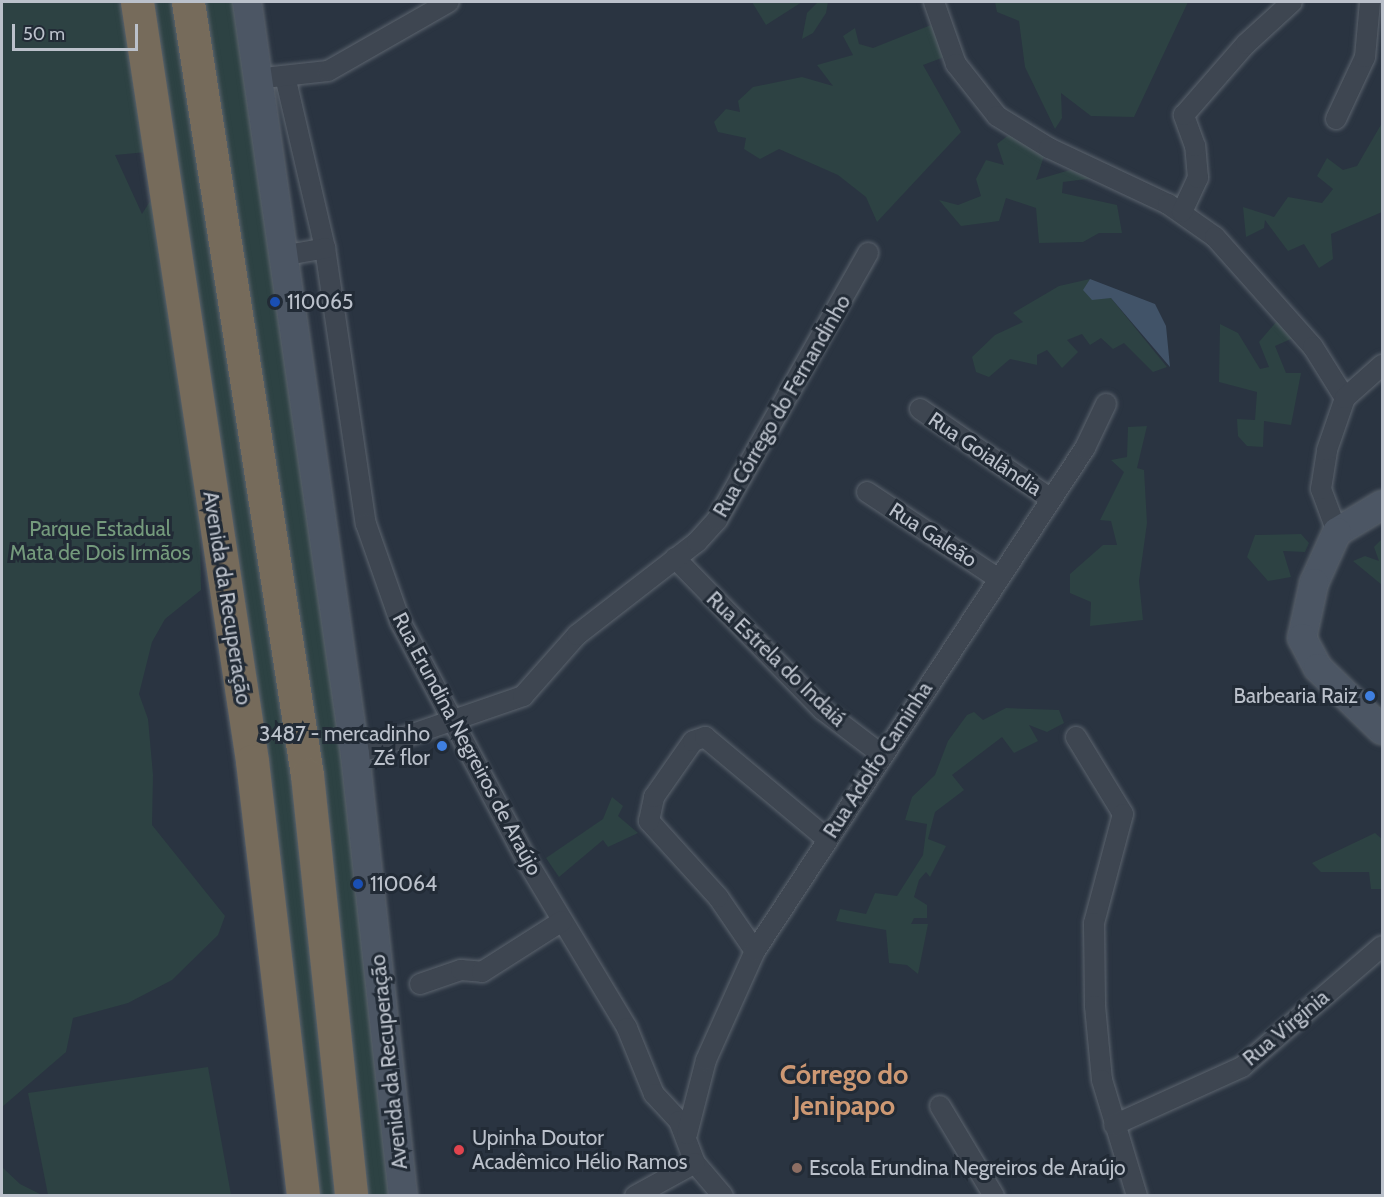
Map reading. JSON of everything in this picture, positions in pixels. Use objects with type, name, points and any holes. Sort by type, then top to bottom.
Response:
[{"type":"highway","name":"Avenida da Recuperação","points":[[136,2],[252,761],[303,1196]]},
{"type":"highway","points":[[188,2],[307,775],[351,1196]]},
{"type":"main road","name":"Avenida da Recuperação","points":[[247,2],[272,77],[287,255],[355,754],[403,1196]]},
{"type":"main road","points":[[1383,505],[1337,532],[1314,583],[1302,638],[1318,668],[1383,730]]},
{"type":"street","points":[[272,77],[328,71],[352,61],[449,2]]},
{"type":"street","points":[[934,2],[956,64],[997,116],[1049,148],[1182,212],[1215,237],[1296,325],[1345,398]]},
{"type":"street","points":[[1182,212],[1198,178],[1195,146],[1184,116],[1246,44],[1293,2]]},
{"type":"street","points":[[1336,119],[1365,57],[1370,2]]},
{"type":"street","name":"Rua Erundina Negreiros de Araújo","points":[[272,77],[325,248],[366,524],[400,621],[562,921],[627,1028],[654,1094],[687,1134],[695,1163],[723,1196]]},
{"type":"street","points":[[287,255],[325,248]]},
{"type":"street","name":"Rua Córrego do Fernandinho","points":[[355,754],[523,696],[570,642],[675,558],[717,520],[868,254]]},
{"type":"street","points":[[1337,532],[1321,489],[1327,450],[1345,398],[1383,364]]},
{"type":"street","name":"Rua Adolfo Caminha","points":[[687,1134],[706,1060],[754,951],[1051,499],[1106,404]]},
{"type":"street","name":"Rua Goialândia","points":[[920,409],[1051,499]]},
{"type":"street","name":"Rua Galeão","points":[[867,492],[999,579]]},
{"type":"street","name":"Rua Estrela do Indaiá","points":[[675,558],[823,710],[882,755]]},
{"type":"street","points":[[754,951],[718,897],[648,818],[654,797],[697,736],[710,740],[827,839]]},
{"type":"street","points":[[1076,738],[1124,814],[1094,923],[1102,1080],[1137,1196]]},
{"type":"street","points":[[420,984],[461,970],[482,972],[562,921]]},
{"type":"street","name":"Rua Virgínia","points":[[1114,1125],[1242,1067],[1382,946]]},
{"type":"street","points":[[940,1106],[994,1196]]},
{"type":"street","points":[[635,1196],[695,1163]]},
{"type":"green space","name":"Parque Estadual Mata de Dois Irmãos","points":[[2,2],[120,2],[147,152],[115,155],[142,214],[154,195],[185,386],[200,528],[201,590],[165,619],[152,642],[139,694],[148,719],[153,775],[152,825],[225,916],[218,935],[172,980],[128,1003],[73,1018],[66,1052],[2,1107]]},
{"type":"green space","points":[[148,2],[178,2],[302,803],[343,1195],[312,1195]]},
{"type":"green space","points":[[204,2],[237,2],[310,494],[393,1195],[364,1195]]},
{"type":"green space","points":[[752,2],[802,2],[766,25]]},
{"type":"green space","points":[[818,2],[828,2],[826,13],[813,33],[802,39],[807,13]]},
{"type":"green space","points":[[995,2],[1188,2],[1134,117],[1091,116],[1061,93],[1062,118],[1055,129],[1025,67],[1019,21],[997,12]]},
{"type":"green space","points":[[931,25],[947,56],[923,65],[961,132],[877,222],[866,197],[838,175],[779,149],[760,159],[744,149],[746,138],[718,132],[714,122],[726,109],[740,112],[738,101],[753,87],[802,77],[833,86],[817,65],[853,55],[843,36],[855,28],[859,44],[873,48]]},
{"type":"green space","points":[[1382,123],[1382,212],[1331,234],[1333,259],[1319,268],[1304,244],[1288,251],[1265,220],[1264,228],[1246,237],[1243,207],[1274,217],[1288,197],[1322,203],[1333,189],[1317,176],[1327,158],[1343,170],[1357,166]]},
{"type":"green space","points":[[1010,134],[1045,153],[1036,180],[1070,170],[1095,178],[1063,182],[1062,193],[1117,205],[1122,233],[1099,233],[1083,242],[1039,243],[1036,208],[1006,198],[999,221],[961,226],[939,200],[958,205],[981,196],[976,179],[986,160],[1004,165],[997,144]]},
{"type":"green space","points":[[1090,279],[1084,290],[1111,298],[1167,367],[1153,372],[1124,343],[1113,349],[1101,338],[1090,345],[1082,334],[1067,340],[1078,352],[1062,368],[1047,350],[1037,355],[1037,365],[1010,359],[989,377],[976,372],[972,357],[995,335],[1023,322],[1013,313],[1059,286]]},
{"type":"green space","points":[[1277,321],[1293,338],[1275,346],[1286,373],[1301,373],[1291,425],[1264,421],[1263,447],[1247,446],[1238,436],[1237,419],[1255,420],[1257,392],[1219,382],[1220,324],[1238,333],[1260,369],[1269,367],[1259,342]]},
{"type":"green space","points":[[1147,426],[1137,468],[1144,470],[1147,523],[1139,581],[1143,620],[1090,626],[1091,602],[1070,593],[1070,574],[1103,545],[1117,545],[1111,521],[1100,520],[1124,472],[1111,460],[1127,457],[1128,427]]},
{"type":"green space","points":[[1301,534],[1309,543],[1305,552],[1283,551],[1291,577],[1268,581],[1247,557],[1255,535]]},
{"type":"green space","points":[[1382,539],[1382,585],[1353,561],[1365,556],[1379,561],[1374,547]]},
{"type":"green space","points":[[1006,708],[1059,710],[1064,723],[1047,732],[1029,725],[1038,741],[1014,753],[1002,737],[952,775],[964,790],[935,812],[928,839],[946,846],[930,877],[926,872],[919,880],[914,897],[927,905],[927,918],[914,918],[911,924],[928,924],[918,974],[907,965],[889,963],[886,930],[836,921],[840,909],[866,914],[875,893],[897,896],[923,855],[927,824],[905,820],[912,797],[935,775],[948,741],[967,715],[974,712],[983,720]]},
{"type":"green space","points":[[612,797],[623,806],[618,816],[638,833],[608,847],[603,840],[559,877],[546,858],[603,819]]},
{"type":"green space","points":[[1375,833],[1382,839],[1382,889],[1371,889],[1369,872],[1321,872],[1312,863]]},
{"type":"green space","points":[[208,1067],[231,1195],[48,1195],[28,1093]]},
{"type":"green space","points":[[2,1167],[20,1184],[42,1195],[2,1195]]},
{"type":"water","points":[[1090,279],[1155,304],[1166,326],[1170,367],[1111,298],[1092,300],[1083,290]]},
{"type":"place","name":"110065","points":[[275,302]]},
{"type":"place","name":"Barbearia Raiz","points":[[1370,696]]},
{"type":"place","name":"3487 - mercadinho Zé flor","points":[[442,746]]},
{"type":"place","name":"110064","points":[[358,884]]},
{"type":"place","name":"Upinha Doutor Acadêmico Hélio Ramos","points":[[459,1150]]},
{"type":"place","name":"Escola Erundina Negreiros de Araújo","points":[[797,1168]]},
{"type":"district","name":"Córrego do Jenipapo","points":[[844,1090]]}]
